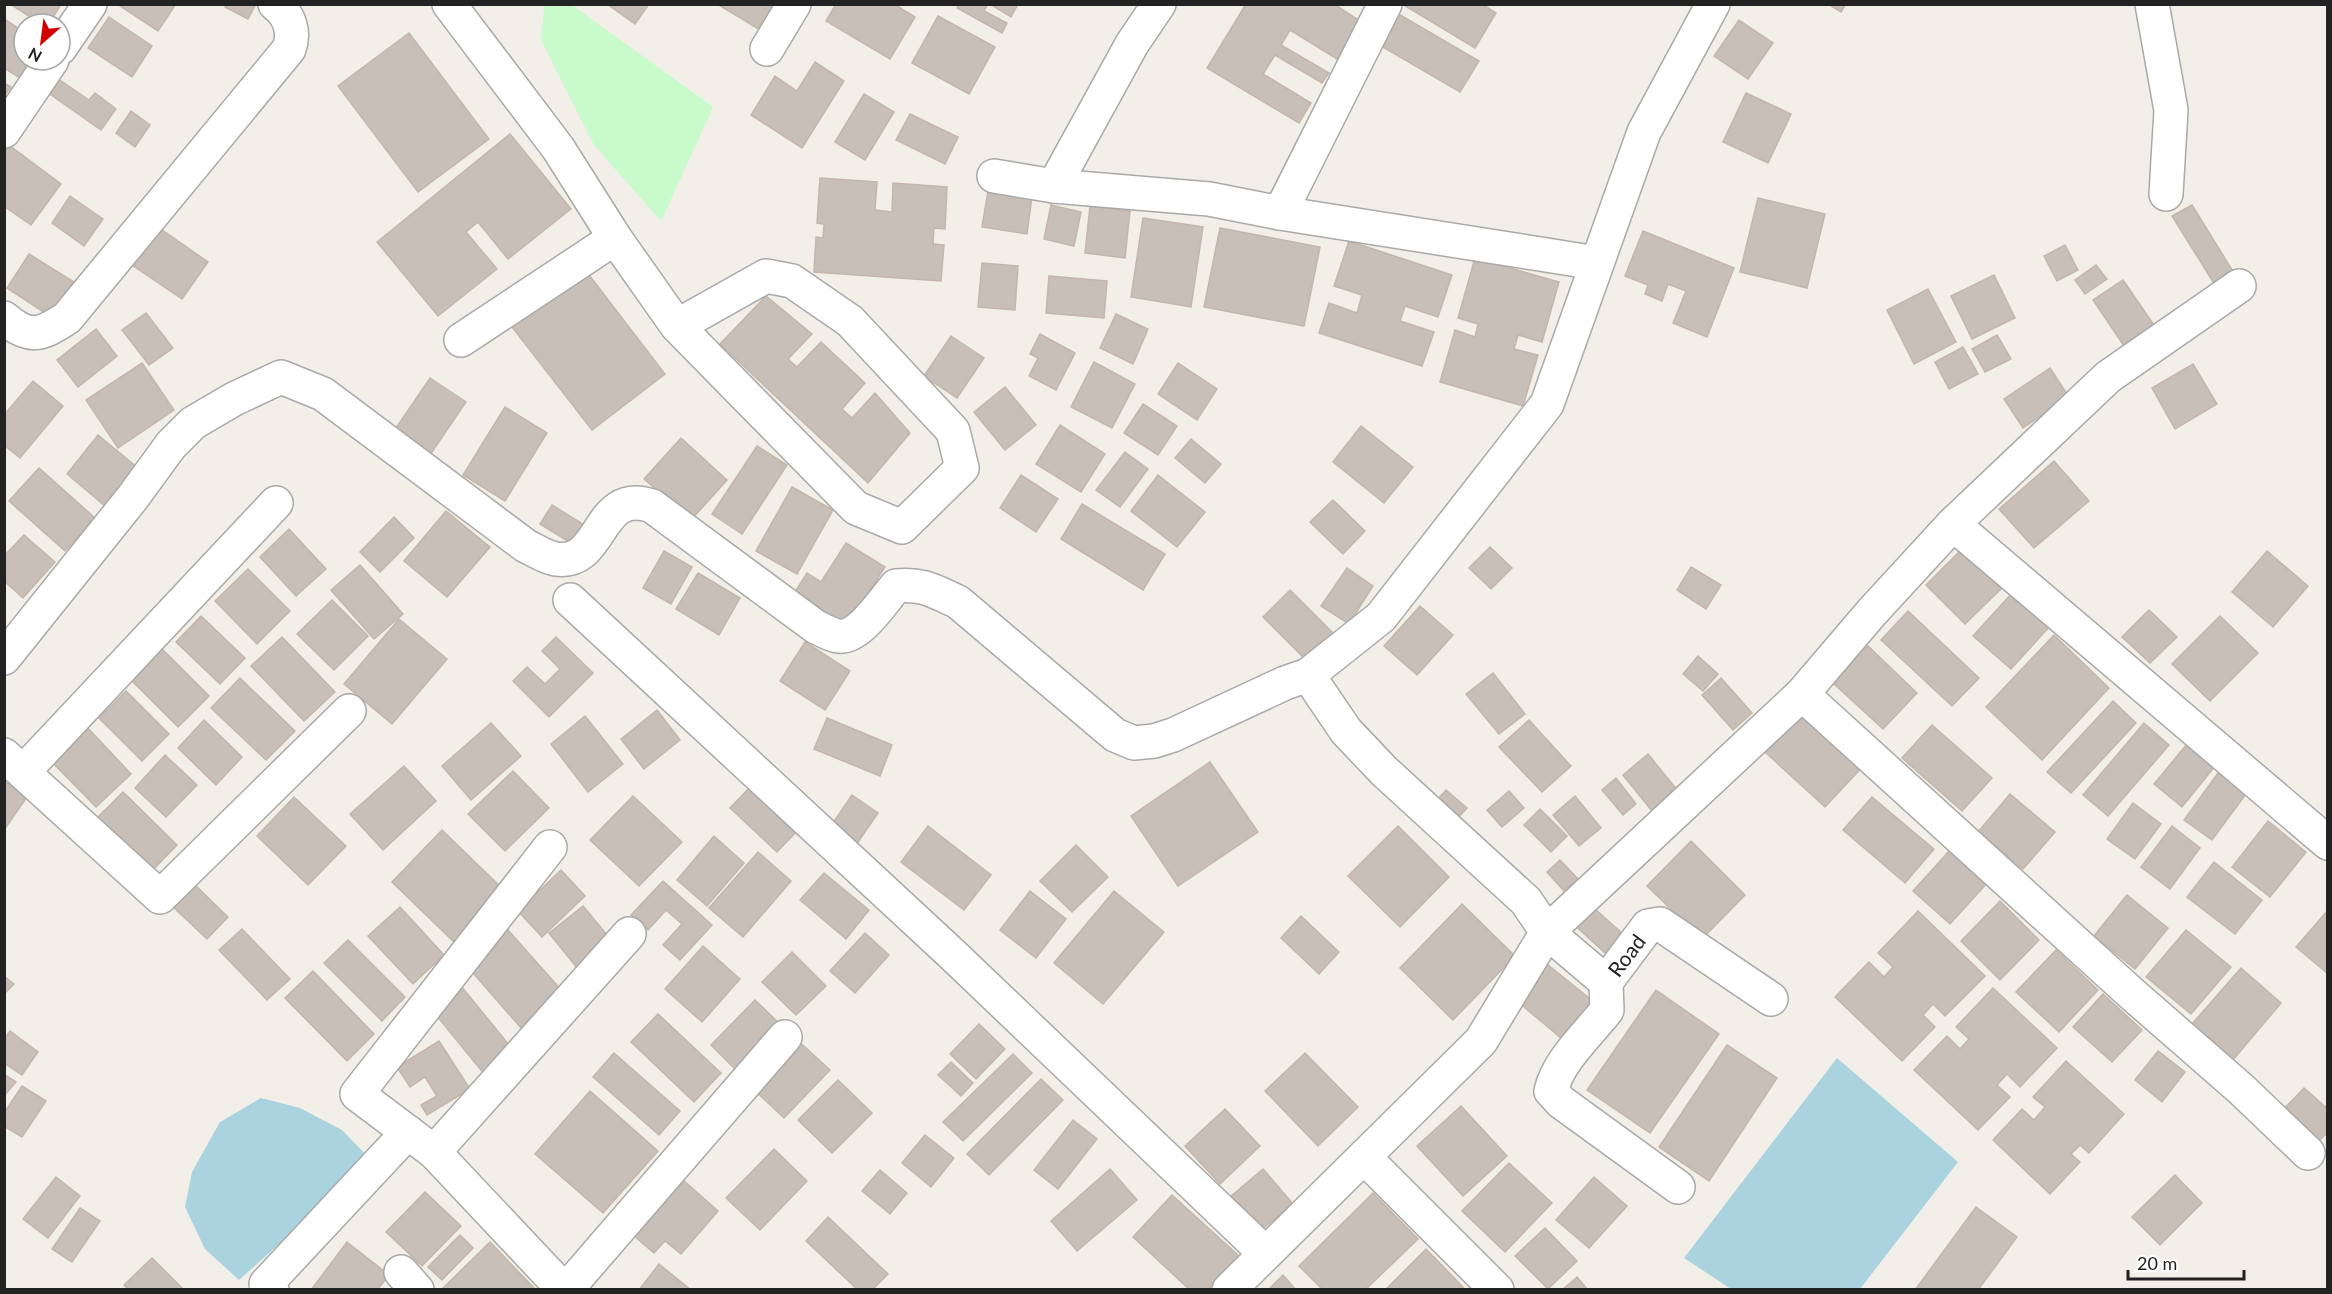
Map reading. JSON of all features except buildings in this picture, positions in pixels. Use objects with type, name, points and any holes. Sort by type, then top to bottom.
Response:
[{"type":"street","points":[[72,30],[90,4]]},
{"type":"street","points":[[4,318],[26,332],[45,332],[67,318],[289,49],[293,38],[291,26],[283,10],[275,4]]},
{"type":"street","points":[[449,4],[558,148],[615,238],[677,326],[856,508],[902,527],[962,468],[952,431],[850,321],[792,281],[766,276],[677,326]]},
{"type":"street","points":[[767,49],[794,4]]},
{"type":"street","points":[[1054,186],[1132,44],[1159,4]]},
{"type":"street","points":[[1280,213],[1384,4]]},
{"type":"street","points":[[4,658],[133,497],[171,445],[193,423],[244,393],[281,377],[323,394],[526,546],[553,559],[568,560],[583,552],[611,514],[624,505],[637,501],[652,506],[816,627],[836,636],[848,636],[861,627],[896,586],[915,584],[958,602],[1115,735],[1134,743],[1154,741],[1173,735],[1285,683],[1308,675],[1381,617],[1547,404],[1644,132],[1713,4]]},
{"type":"street","points":[[2152,4],[2171,110],[2166,194]]},
{"type":"street","points":[[4,131],[44,72]]},
{"type":"street","points":[[994,176],[1054,186],[1209,199],[1280,213],[1597,263]]},
{"type":"street","points":[[461,340],[615,238]]},
{"type":"street","points":[[1229,1290],[1481,1041],[1547,932],[1802,694],[1872,612],[1953,524],[2108,377],[2239,286]]},
{"type":"street","points":[[276,503],[14,764],[160,897],[349,711]]},
{"type":"street","points":[[1953,524],[2328,843]]},
{"type":"street","points":[[570,600],[953,955],[1265,1253]]},
{"type":"street","name":"Road","points":[[1308,675],[1346,731],[1384,771],[1526,901],[1547,932],[1606,982],[1647,926],[1660,924],[1771,999]]},
{"type":"street","points":[[1802,694],[2241,1089],[2308,1153]]},
{"type":"street","points":[[550,847],[357,1094],[434,1152],[565,1290],[785,1037]]},
{"type":"street","points":[[434,1152],[629,934]]},
{"type":"street","points":[[1606,982],[1607,1010],[1564,1063],[1554,1079],[1551,1091],[1561,1102],[1678,1186]]},
{"type":"street","points":[[272,1290],[266,1284],[408,1132]]},
{"type":"street","points":[[1364,1157],[1497,1290]]},
{"type":"green space","points":[[572,5],[713,107],[661,221],[594,145],[541,40],[544,7]]},
{"type":"water","points":[[1837,1058],[1958,1162],[1860,1289],[1731,1289],[1684,1258]]},
{"type":"water","points":[[261,1098],[300,1108],[342,1130],[370,1159],[351,1180],[239,1280],[205,1249],[185,1207],[192,1172],[220,1122]]}]
